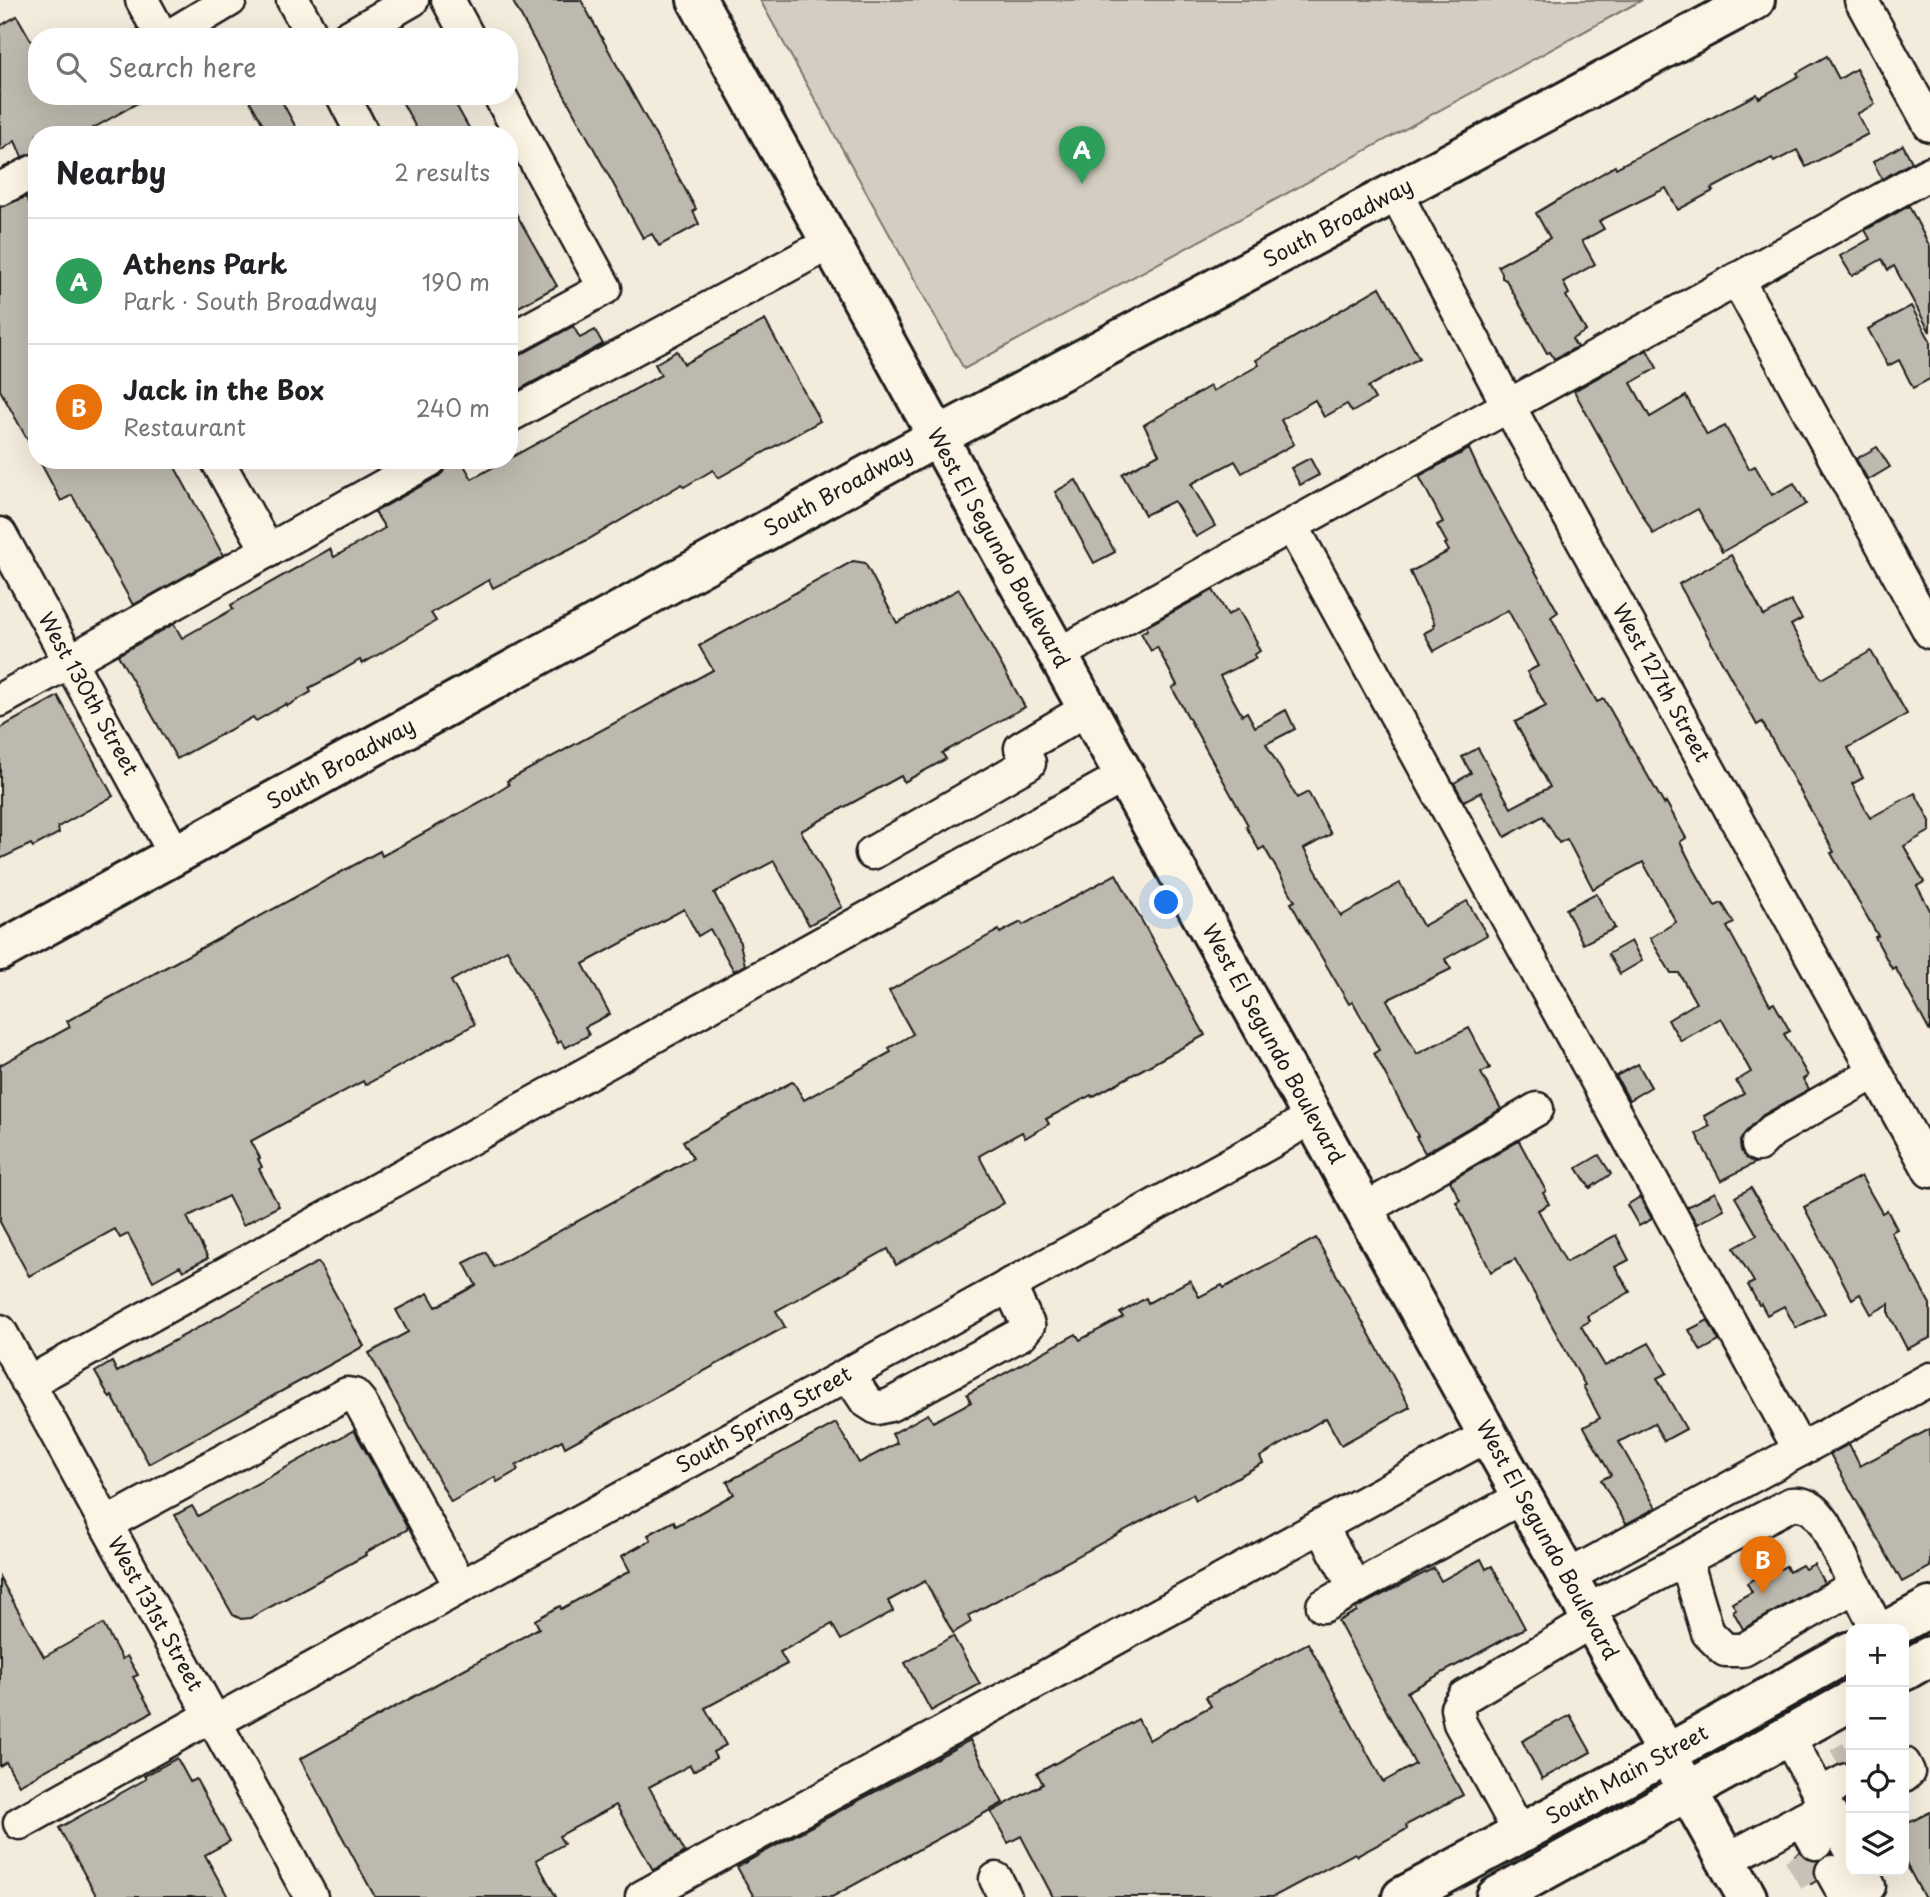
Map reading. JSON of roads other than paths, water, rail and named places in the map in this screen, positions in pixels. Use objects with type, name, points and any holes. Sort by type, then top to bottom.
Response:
[{"type":"main road","name":"West El Segundo Boulevard","points":[[696,0],[1522,1497],[1747,1897]]},
{"type":"main road","name":"South Broadway","points":[[0,951],[937,436],[1755,0]]},
{"type":"main road","points":[[1899,1624],[1930,1607]]},
{"type":"main road","name":"South Main Street","points":[[1402,1897],[1846,1654]]},
{"type":"main road","points":[[1909,1668],[1930,1657]]},
{"type":"main road","name":"South Main Street","points":[[1496,1897],[1846,1704]]},
{"type":"street","points":[[142,0],[159,28]]},
{"type":"street","points":[[181,28],[230,0]]},
{"type":"street","points":[[293,0],[308,28]]},
{"type":"street","points":[[364,28],[412,0]]},
{"type":"street","points":[[448,0],[463,28]]},
{"type":"street","points":[[1861,0],[1930,125]]},
{"type":"street","points":[[348,105],[359,126]]},
{"type":"street","points":[[505,105],[516,126]]},
{"type":"street","points":[[518,129],[605,288],[518,335]]},
{"type":"street","points":[[1057,655],[1930,173]]},
{"type":"street","points":[[0,189],[28,175]]},
{"type":"street","name":"West 127th Street","points":[[1395,192],[1508,405],[1930,1171]]},
{"type":"street","points":[[518,411],[830,243]]},
{"type":"street","points":[[1737,279],[1930,632]]},
{"type":"street","points":[[222,469],[268,551]]},
{"type":"street","points":[[0,700],[414,469]]},
{"type":"street","points":[[1292,526],[1800,1450]]},
{"type":"street","name":"West 130th Street","points":[[0,534],[175,854]]},
{"type":"street","points":[[872,853],[1029,763],[1021,748],[1087,709]]},
{"type":"street","points":[[28,1383],[1124,776]]},
{"type":"street","points":[[1758,1144],[1772,1130],[1875,1072]]},
{"type":"street","points":[[1364,1210],[1537,1109]]},
{"type":"street","name":"South Spring Street","points":[[20,1823],[461,1587],[1276,1139],[1312,1116]]},
{"type":"street","points":[[848,1374],[866,1401],[877,1408],[890,1405],[1021,1334],[1028,1325],[1009,1285]]},
{"type":"street","points":[[962,1311],[985,1353]]},
{"type":"street","name":"West 131st Street","points":[[0,1331],[311,1897]]},
{"type":"street","points":[[897,1347],[920,1388]]},
{"type":"street","points":[[1567,1577],[1930,1379]]},
{"type":"street","points":[[106,1524],[347,1394],[354,1395],[461,1587]]},
{"type":"street","points":[[642,1897],[1488,1435]]},
{"type":"street","points":[[1323,1606],[1522,1497]]},
{"type":"street","points":[[1520,1833],[1460,1723],[1457,1708],[1464,1697],[1589,1616],[1686,1560],[1791,1504],[1800,1503],[1817,1513],[1825,1524],[1874,1624]]},
{"type":"street","points":[[1321,1526],[1355,1588]]},
{"type":"street","points":[[1686,1560],[1708,1633],[1725,1650],[1743,1650],[1855,1586]]},
{"type":"street","points":[[1788,1736],[1821,1808],[1840,1881]]},
{"type":"street","points":[[1727,1860],[1821,1808]]},
{"type":"tunnel","points":[[1838,1764],[1846,1760]]},
{"type":"tunnel","points":[[1799,1853],[1815,1881]]},
{"type":"place","name":"Athens Park","points":[[1082,184]]},
{"type":"place","name":"Jack in the Box","points":[[1763,1594]]}]
